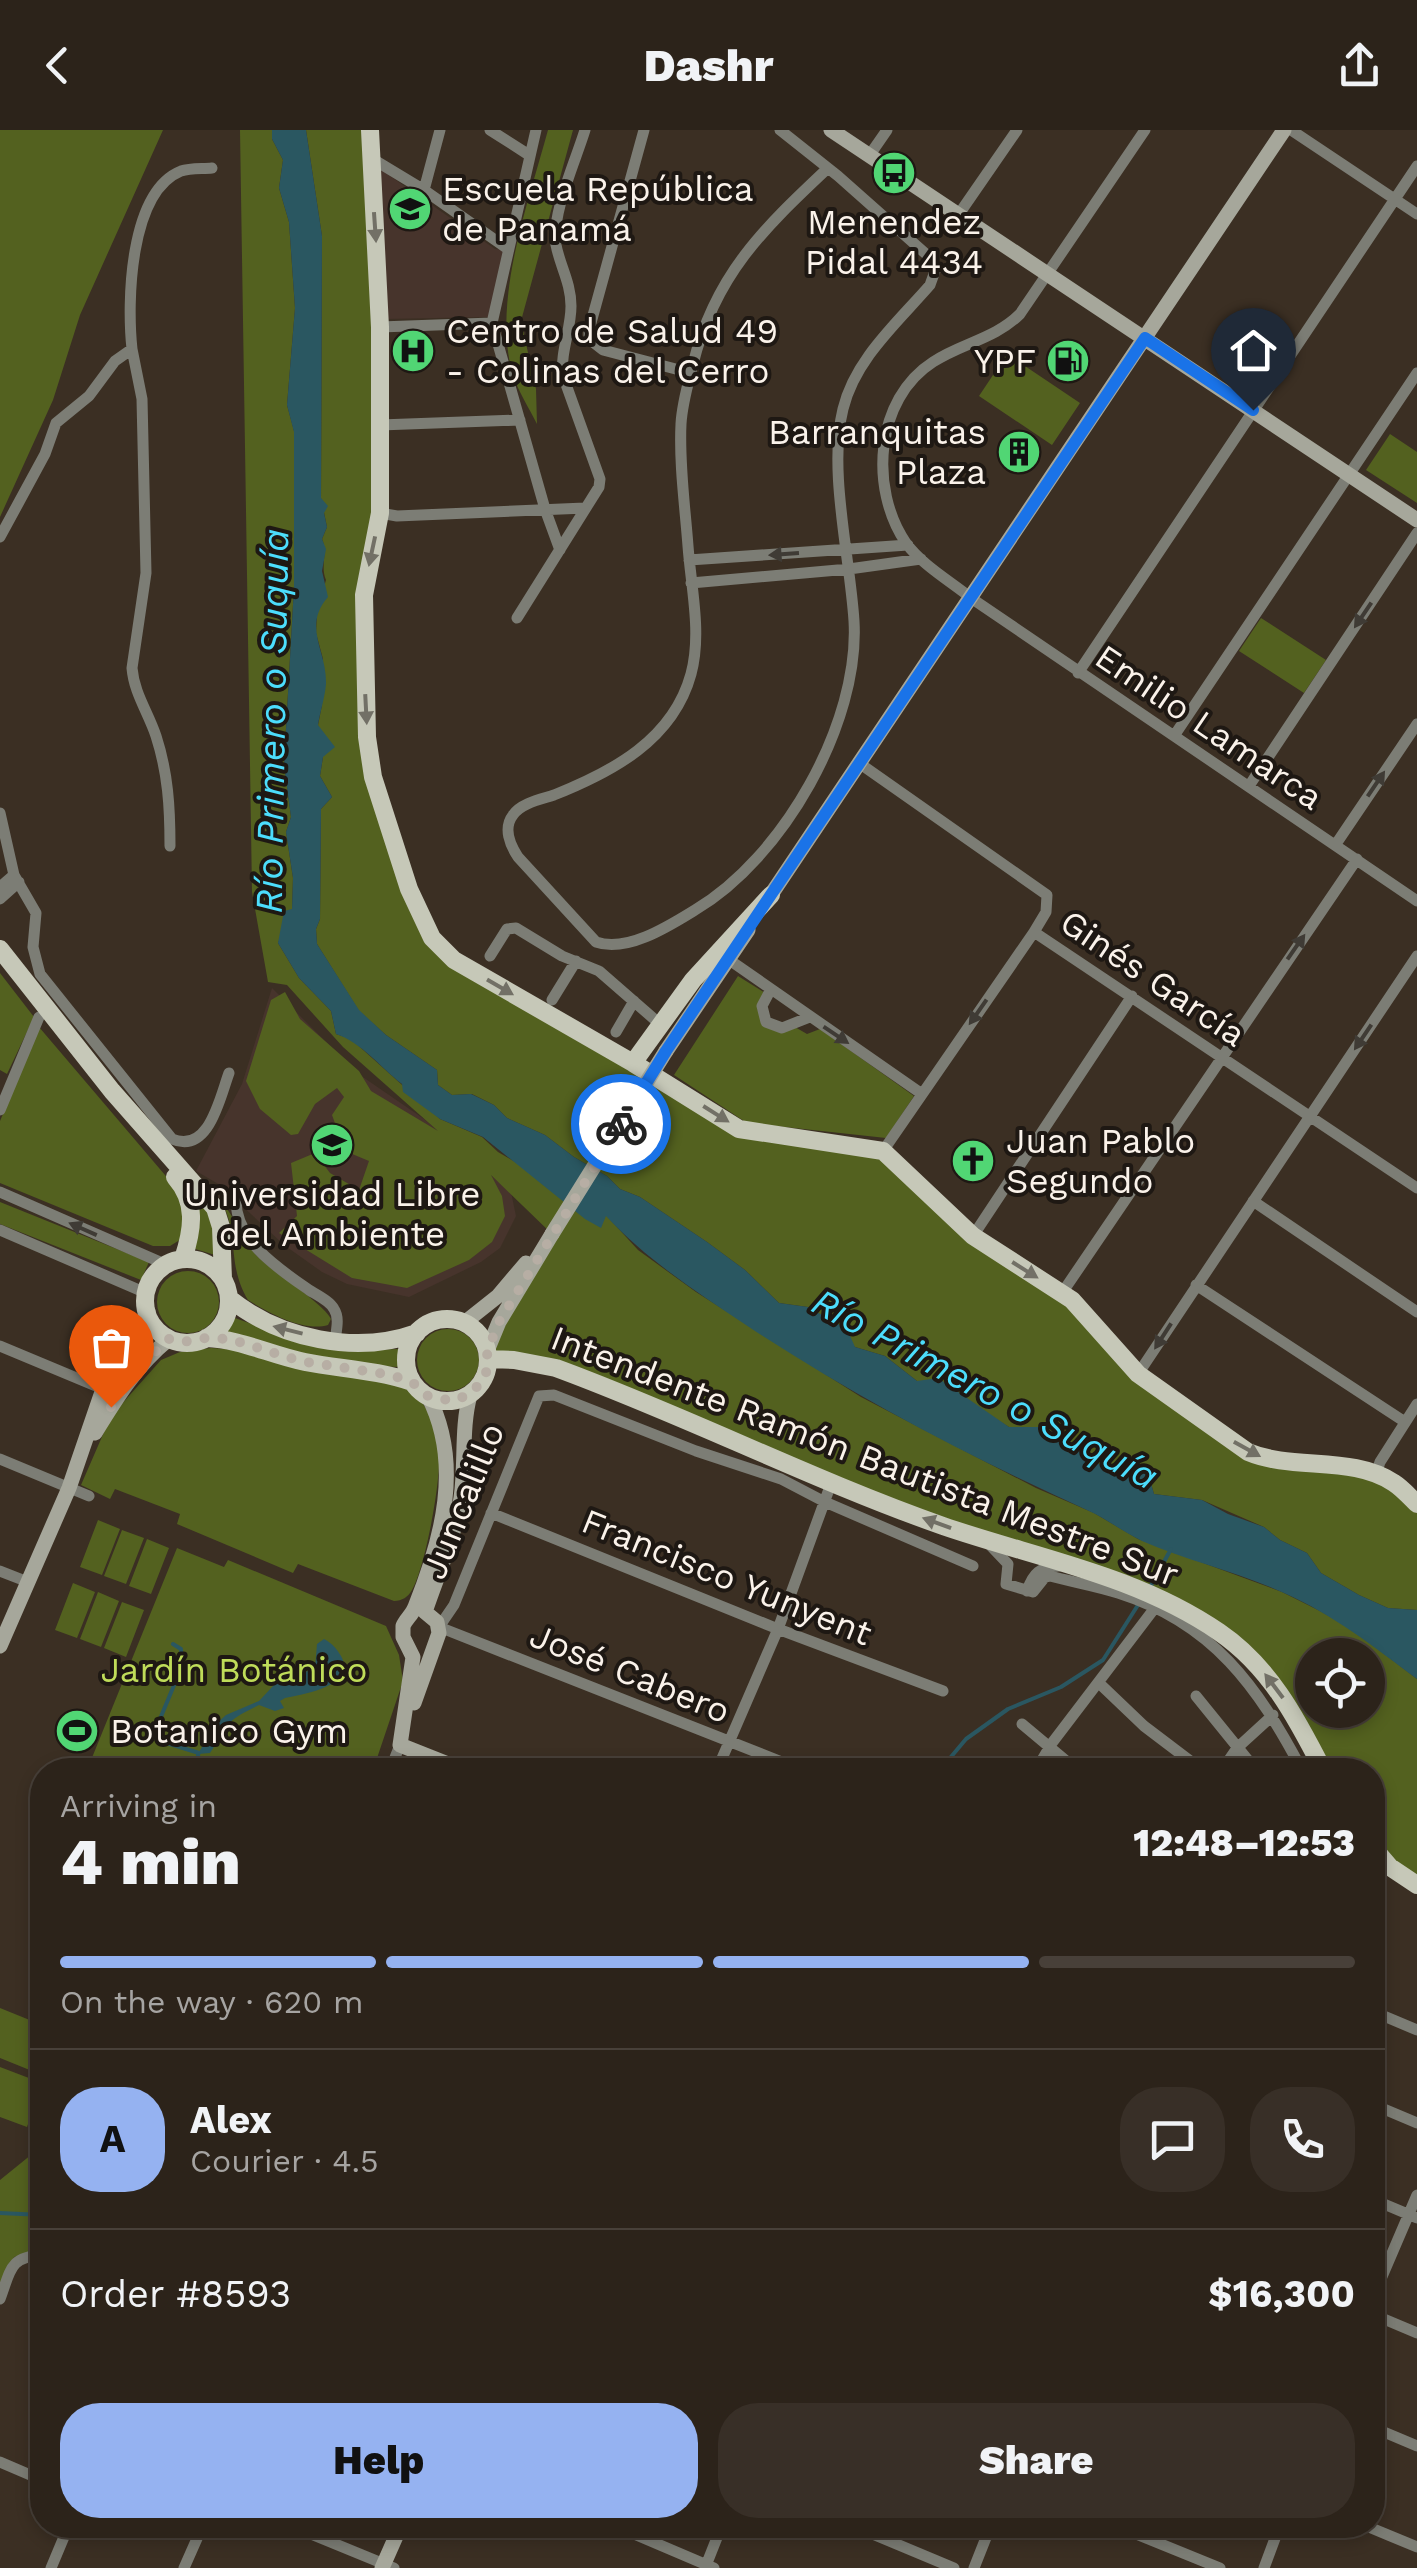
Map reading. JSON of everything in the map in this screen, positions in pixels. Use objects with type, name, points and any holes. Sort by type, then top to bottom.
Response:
[{"type":"main road","points":[[370,130],[380,327],[380,512],[364,595],[370,761],[409,889],[426,928],[440,948],[454,960],[750,1133],[883,1151],[973,1236],[1062,1293],[1138,1374],[1257,1456],[1376,1474],[1396,1484],[1417,1504]]},
{"type":"main road","points":[[831,130],[1417,520]]},
{"type":"main road","points":[[147,1302],[158,1330],[169,1339],[230,1339],[300,1361],[378,1372],[412,1382],[428,1396],[453,1401],[470,1394],[484,1379],[499,1322],[666,1051],[1287,130]]},
{"type":"main road","points":[[633,1063],[693,980],[771,895]]},
{"type":"main road","points":[[0,949],[112,1090],[215,1208],[221,1228],[223,1279],[230,1299],[266,1324],[334,1341],[377,1344],[444,1320],[464,1323],[476,1332],[488,1355]]},
{"type":"main road","points":[[0,964],[192,1205],[191,1226],[175,1262],[151,1280],[140,1335],[103,1389],[70,1488],[0,1646]]},
{"type":"main road","points":[[464,1323],[498,1296],[552,1234]]},
{"type":"main road","points":[[175,1262],[209,1265],[223,1279]]},
{"type":"main road","points":[[206,1338],[221,1326],[230,1299]]},
{"type":"main road","points":[[412,1382],[407,1351],[417,1332]]},
{"type":"main road","points":[[82,1453],[125,1384],[169,1339]]},
{"type":"main road","name":"Intendente Ramón Bautista Mestre Sur","points":[[488,1355],[556,1368],[832,1481],[982,1538],[1071,1565],[1217,1630],[1258,1665],[1288,1704],[1317,1758]]},
{"type":"main road","name":"Juncalillo","points":[[400,1745],[413,1657],[402,1626],[419,1613],[460,1505],[470,1394]]},
{"type":"main road","name":"Juncalillo","points":[[419,1613],[448,1487],[444,1438],[428,1396]]},
{"type":"main road","name":"Juncalillo","points":[[400,1745],[439,1627],[434,1617],[419,1613]]},
{"type":"main road","points":[[406,1642],[420,1649],[433,1644]]},
{"type":"main road","points":[[400,1745],[433,1758]]},
{"type":"main road","points":[[1385,1861],[1417,1885]]},
{"type":"main road","points":[[387,2567],[397,2538]]},
{"type":"street","points":[[424,190],[440,130]]},
{"type":"street","points":[[490,130],[530,155]]},
{"type":"street","points":[[536,130],[492,323],[560,550]]},
{"type":"street","points":[[516,618],[599,487],[600,479],[563,376],[571,304],[568,276],[556,238],[561,207],[585,130]]},
{"type":"street","points":[[644,130],[589,339],[603,350],[690,372]]},
{"type":"street","points":[[780,130],[828,168],[926,254],[935,272],[930,285],[860,368],[845,402],[838,460],[855,635],[850,680],[830,744],[790,812],[758,855],[718,895],[666,927],[615,945],[604,945],[596,942],[518,857],[509,841],[510,821],[522,807],[613,769],[654,738],[688,685],[695,656],[681,424],[690,372],[709,313],[738,262],[766,226],[828,168]]},
{"type":"street","points":[[870,156],[887,130]]},
{"type":"street","points":[[959,214],[1017,130]]},
{"type":"street","points":[[689,560],[908,545],[891,509],[884,474],[885,439],[900,394],[934,360],[1003,330],[1020,314],[1145,130]]},
{"type":"street","points":[[1287,130],[1417,214]]},
{"type":"street","points":[[371,158],[508,249]]},
{"type":"street","points":[[1078,673],[1417,166]]},
{"type":"street","points":[[170,846],[168,780],[132,668],[146,573],[142,399],[132,350],[133,262],[139,225],[159,191],[182,170],[212,168]]},
{"type":"street","points":[[380,327],[492,323]]},
{"type":"street","points":[[0,537],[45,454],[56,423],[89,396],[115,361],[132,350]]},
{"type":"street","points":[[1174,736],[1417,374]]},
{"type":"street","points":[[380,425],[520,420]]},
{"type":"street","points":[[380,512],[397,516],[585,508]]},
{"type":"street","points":[[1249,786],[1417,534]]},
{"type":"street","name":"Emilio Lamarca","points":[[908,545],[971,598],[1078,673],[1417,900]]},
{"type":"street","points":[[691,583],[922,559]]},
{"type":"street","points":[[1336,844],[1417,724]]},
{"type":"street","name":"Ginés García","points":[[859,763],[1047,895],[1046,912],[1034,932],[1417,1188]]},
{"type":"street","points":[[0,812],[17,879],[36,913],[38,922],[32,947],[40,974],[172,1139],[181,1143],[201,1136],[229,1072]]},
{"type":"street","points":[[1062,1293],[1356,859]]},
{"type":"street","points":[[0,887],[17,879]]},
{"type":"street","points":[[0,899],[17,879]]},
{"type":"street","points":[[490,956],[511,928],[600,971],[660,1025]]},
{"type":"street","points":[[883,1151],[1034,932]]},
{"type":"street","points":[[1138,1374],[1417,956]]},
{"type":"street","points":[[728,959],[922,1094]]},
{"type":"street","points":[[552,1000],[576,962]]},
{"type":"street","points":[[771,989],[762,1006],[766,1022],[782,1028],[810,1017]]},
{"type":"street","points":[[973,1236],[1132,996]]},
{"type":"street","points":[[616,1032],[634,1001]]},
{"type":"street","points":[[0,1110],[6,1079],[40,1017]]},
{"type":"street","points":[[0,1192],[175,1262]]},
{"type":"street","points":[[236,1200],[240,1220],[257,1247],[277,1268],[332,1305],[337,1320],[334,1341]]},
{"type":"street","points":[[1253,1201],[1417,1312]]},
{"type":"street","points":[[0,1230],[147,1302]]},
{"type":"street","points":[[1196,1285],[1405,1422]]},
{"type":"street","points":[[0,1346],[103,1389]]},
{"type":"street","name":"Juncalillo","points":[[439,1627],[454,1604],[538,1396],[554,1394],[696,1451],[756,1470],[824,1502]]},
{"type":"street","points":[[1376,1474],[1417,1404]]},
{"type":"street","points":[[0,1458],[89,1496]]},
{"type":"street","points":[[723,1758],[778,1629],[832,1481]]},
{"type":"street","points":[[824,1502],[972,1566]]},
{"type":"street","name":"Francisco Yunyent","points":[[491,1513],[778,1629],[944,1691]]},
{"type":"street","points":[[982,1538],[1008,1564],[1006,1584],[1027,1591],[1038,1590],[1040,1582],[1050,1576],[1125,1589]]},
{"type":"street","points":[[1027,1591],[1038,1571],[1048,1566],[1071,1565]]},
{"type":"street","points":[[0,1571],[28,1582]]},
{"type":"street","points":[[1043,1758],[1100,1684],[1152,1604],[1192,1628],[1238,1666],[1273,1714],[1296,1758]]},
{"type":"street","name":"José Cabero","points":[[439,1627],[771,1758]]},
{"type":"street","points":[[1100,1684],[1144,1726],[1186,1758]]},
{"type":"street","points":[[1196,1696],[1246,1758]]},
{"type":"street","points":[[1230,1758],[1273,1714]]},
{"type":"street","points":[[1022,1724],[1065,1758]]},
{"type":"street","name":"Juncalillo","points":[[395,1758],[400,1745]]},
{"type":"street","points":[[1385,1864],[1390,1867]]},
{"type":"street","points":[[1385,2016],[1417,2030]]},
{"type":"street","points":[[1385,2109],[1417,2123]]},
{"type":"street","points":[[1385,2273],[1413,2216],[1417,2194]]},
{"type":"street","points":[[1385,2205],[1413,2216]]},
{"type":"street","points":[[0,2299],[14,2262],[30,2257]]},
{"type":"street","points":[[1385,2319],[1417,2332]]},
{"type":"street","points":[[1385,2432],[1417,2446]]},
{"type":"street","points":[[0,2462],[30,2475]]},
{"type":"street","points":[[1385,2534],[1417,2547]]},
{"type":"street","points":[[52,2568],[65,2538]]},
{"type":"street","points":[[184,2568],[197,2538]]},
{"type":"street","points":[[319,2538],[387,2567]]},
{"type":"street","points":[[642,2538],[708,2567],[718,2538]]},
{"type":"street","points":[[882,2538],[954,2568]]},
{"type":"street","points":[[974,2568],[986,2538]]},
{"type":"street","points":[[1146,2538],[1220,2568]]},
{"type":"street","points":[[1264,2568],[1275,2538]]},
{"type":"shaded area","name":"Escuela República de Panamá","points":[[380,169],[495,249],[506,250],[489,317],[385,319]]},
{"type":"shaded area","name":"Universidad Libre del Ambiente","points":[[272,988],[357,1073],[424,1119],[511,1192],[516,1216],[500,1248],[481,1262],[409,1297],[347,1284],[284,1245],[220,1185],[196,1171],[242,1084]]},
{"type":"green space","points":[[0,130],[163,130],[80,315],[53,400],[0,517]]},
{"type":"green space","points":[[240,130],[272,130],[272,139],[283,160],[279,188],[289,222],[295,308],[287,405],[294,431],[294,587],[284,764],[291,817],[286,832],[293,878],[292,909],[278,943],[299,978],[331,1011],[336,1034],[351,1039],[440,1119],[482,1137],[498,1152],[606,1215],[638,1250],[696,1292],[861,1397],[1036,1488],[1094,1513],[1138,1539],[1282,1592],[1364,1638],[1295,1638],[1295,1720],[1278,1689],[1189,1614],[942,1525],[620,1392],[488,1359],[552,1234],[491,1175],[502,1196],[505,1216],[492,1242],[469,1260],[407,1288],[352,1278],[279,1233],[297,1216],[291,1163],[315,1153],[330,1173],[359,1190],[369,1161],[345,1151],[332,1115],[344,1097],[337,1088],[315,1104],[298,1134],[291,1135],[260,1109],[246,1081],[271,1000],[285,992],[300,1019],[359,1071],[371,1091],[438,1131],[343,1047],[287,985],[268,982],[252,892]]},
{"type":"green space","points":[[306,130],[370,130],[380,513],[366,581],[370,761],[432,938],[739,1129],[876,1147],[973,1236],[1062,1293],[1138,1374],[1248,1452],[1363,1471],[1417,1504],[1417,1610],[1388,1608],[1359,1595],[1321,1573],[1307,1553],[1264,1527],[1202,1500],[1154,1494],[1148,1473],[1103,1467],[1071,1442],[1043,1427],[1009,1427],[978,1408],[917,1381],[885,1356],[855,1347],[808,1307],[779,1303],[745,1270],[707,1242],[640,1197],[620,1189],[545,1135],[507,1118],[494,1105],[472,1094],[452,1095],[438,1085],[437,1070],[359,1011],[317,944],[316,929],[320,919],[321,809],[332,797],[320,776],[323,757],[318,725],[323,659],[316,633],[317,610],[326,580],[322,539],[327,527],[321,498],[322,236]]},
{"type":"green space","points":[[548,130],[573,130],[521,321],[536,389],[537,424],[513,375],[507,346],[507,316],[515,252]]},
{"type":"green space","points":[[1007,354],[1080,403],[1052,445],[979,396]]},
{"type":"green space","points":[[1390,434],[1417,452],[1417,503],[1366,470]]},
{"type":"green space","points":[[1261,618],[1326,660],[1304,693],[1239,651]]},
{"type":"green space","points":[[0,973],[34,1017],[7,1074],[0,1070]]},
{"type":"green space","points":[[738,976],[765,993],[757,1007],[763,1025],[795,1027],[807,1034],[820,1029],[914,1096],[886,1138],[747,1123],[674,1075]]},
{"type":"green space","points":[[39,1027],[182,1195],[183,1238],[170,1246],[153,1246],[0,1183],[0,1121]]},
{"type":"green space","points":[[195,1194],[214,1215],[215,1255],[192,1248]]},
{"type":"green space","points":[[0,1202],[149,1262],[141,1280],[0,1224]]},
{"type":"green space","points":[[221,1202],[252,1250],[326,1312],[331,1319],[328,1325],[298,1324],[248,1300],[237,1274],[230,1225]]},
{"type":"green space","points":[[188,1271],[210,1280],[219,1302],[210,1324],[188,1333],[166,1324],[157,1302],[166,1280]]},
{"type":"green space","points":[[235,1318],[316,1342],[399,1349],[399,1367],[333,1360],[224,1332]]},
{"type":"green space","points":[[448,1329],[470,1338],[479,1360],[470,1382],[448,1391],[426,1382],[417,1360],[426,1338]]},
{"type":"green space","points":[[211,1348],[263,1354],[386,1380],[407,1388],[421,1401],[434,1427],[439,1467],[427,1544],[417,1579],[407,1597],[394,1601],[298,1564],[293,1573],[177,1524],[180,1514],[115,1489],[110,1499],[81,1485],[111,1416],[161,1360],[180,1352]]},
{"type":"green space","points":[[98,1520],[120,1529],[102,1575],[80,1567]]},
{"type":"green space","points":[[122,1530],[144,1538],[126,1584],[104,1576]]},
{"type":"green space","points":[[147,1539],[169,1548],[151,1594],[129,1586]]},
{"type":"green space","name":"Jardín Botánico","points":[[177,1548],[224,1567],[228,1560],[386,1626],[399,1655],[403,1681],[377,1758],[92,1758]]},
{"type":"green space","points":[[73,1583],[95,1592],[77,1638],[55,1630]]},
{"type":"green space","points":[[98,1592],[119,1601],[101,1647],[80,1639]]},
{"type":"green space","points":[[122,1602],[144,1610],[126,1657],[104,1648]]},
{"type":"green space","points":[[1385,1654],[1417,1679],[1417,1885],[1385,1857],[1385,1758],[1316,1758],[1300,1728],[1385,1728]]},
{"type":"green space","points":[[0,2008],[30,2020],[30,2070],[0,2058]]},
{"type":"green space","points":[[0,2067],[30,2078],[30,2118],[27,2127],[0,2117]]},
{"type":"green space","points":[[30,2156],[30,2254],[14,2257],[0,2287],[0,2180]]},
{"type":"water","points":[[272,130],[306,130],[322,236],[321,498],[328,506],[324,513],[327,527],[322,539],[326,549],[322,571],[328,597],[320,608],[316,629],[326,684],[318,725],[335,747],[323,757],[320,776],[332,797],[321,809],[320,919],[316,929],[317,944],[359,1010],[386,1035],[437,1070],[438,1085],[452,1095],[471,1094],[494,1105],[507,1118],[545,1135],[620,1189],[640,1197],[707,1242],[745,1270],[779,1303],[808,1307],[847,1329],[855,1347],[885,1356],[917,1381],[938,1378],[1009,1427],[1043,1427],[1071,1442],[1103,1467],[1148,1473],[1154,1494],[1202,1500],[1264,1527],[1307,1553],[1321,1573],[1359,1595],[1388,1608],[1417,1610],[1417,1679],[1385,1656],[1385,1638],[1361,1638],[1284,1593],[1142,1541],[1096,1514],[958,1448],[831,1378],[692,1289],[639,1248],[606,1216],[601,1228],[585,1219],[483,1137],[440,1119],[403,1092],[402,1084],[362,1049],[336,1034],[331,1011],[299,978],[278,943],[284,911],[292,909],[293,878],[286,832],[291,817],[284,765],[294,587],[294,432],[287,405],[295,308],[289,222],[279,188],[283,160],[272,139]]},
{"type":"water","points":[[324,1639],[338,1651],[344,1666],[336,1681],[316,1691],[285,1698],[280,1701],[284,1708],[275,1711],[259,1705],[247,1711],[228,1724],[210,1753],[198,1754],[215,1725],[226,1715],[259,1701],[274,1685],[315,1668],[317,1644]]},
{"type":"waterway","points":[[1149,1589],[1171,1549]]},
{"type":"waterway","points":[[950,1758],[966,1739],[1008,1709],[1061,1687],[1103,1660],[1138,1605]]},
{"type":"waterway","points":[[173,1644],[181,1649],[182,1666],[155,1731],[157,1740],[199,1753]]},
{"type":"waterway","points":[[0,2213],[30,2214]]},
{"type":"way so far","points":[[111,1407],[138,1368],[169,1339],[197,1342],[206,1338],[230,1339],[300,1361],[391,1375],[412,1382],[436,1400],[462,1399],[480,1385],[493,1333],[621,1124]]},
{"type":"place","name":"Menendez Pidal 4434","points":[[894,173]]},
{"type":"place","name":"Escuela República de Panamá","points":[[410,209]]},
{"type":"place","name":"Centro de Salud 49 - Colinas del Cerro","points":[[413,351]]},
{"type":"place","name":"YPF","points":[[1068,361]]},
{"type":"place","name":"Barranquitas Plaza","points":[[1019,452]]},
{"type":"place","name":"Universidad Libre del Ambiente","points":[[332,1145]]},
{"type":"place","name":"Juan Pablo Segundo","points":[[973,1161]]},
{"type":"place","name":"Botanico Gym","points":[[77,1731]]},
{"type":"route","points":[[621,1124],[666,1051],[1145,338],[1253,410]]},
{"type":"water label","name":"Río Primero o Suquía","points":[[272,721]]},
{"type":"water label","name":"Río Primero o Suquía","points":[[985,1389]]}]
